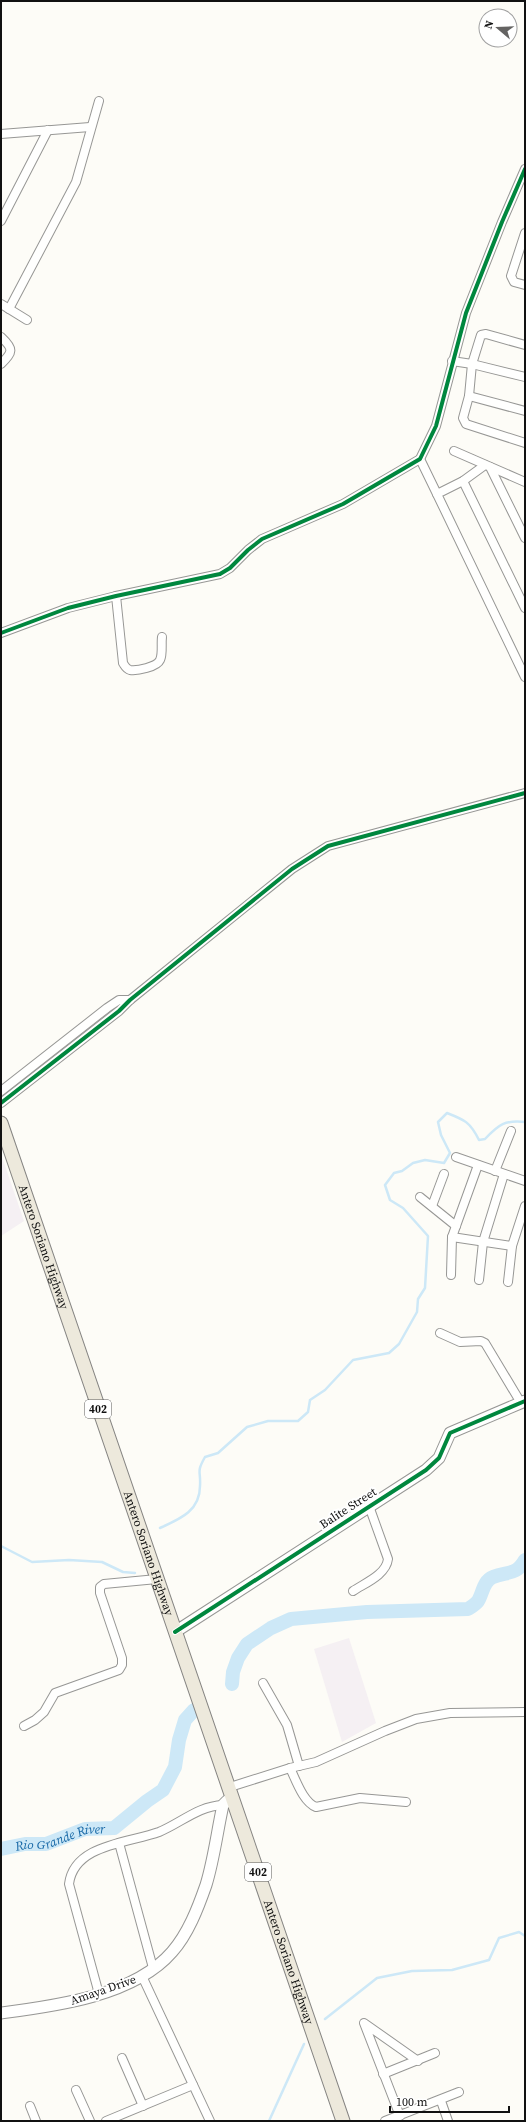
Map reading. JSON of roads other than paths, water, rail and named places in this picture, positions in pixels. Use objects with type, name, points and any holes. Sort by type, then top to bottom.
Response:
[{"type":"main road","name":"Antero Soriano Highway","points":[[1,1123],[158,1579],[229,1797],[343,2121]]},
{"type":"street","points":[[9,309],[76,182],[90,128],[99,101]]},
{"type":"street","points":[[1,134],[90,128]]},
{"type":"street","points":[[1,221],[48,130]]},
{"type":"street","points":[[1,633],[68,608],[116,596],[220,574],[230,568],[248,550],[262,539],[343,504],[420,459],[436,426],[452,361],[466,313],[502,222],[525,171]]},
{"type":"street","points":[[525,233],[511,276],[514,282],[525,285]]},
{"type":"street","points":[[1,304],[27,320]]},
{"type":"street","points":[[525,345],[483,334],[472,364],[469,396],[463,418],[466,424],[525,443]]},
{"type":"street","points":[[1,337],[10,346],[11,350],[10,355],[1,364]]},
{"type":"street","points":[[452,361],[472,364],[525,377]]},
{"type":"street","points":[[469,396],[525,411]]},
{"type":"street","points":[[454,451],[525,482]]},
{"type":"street","points":[[420,459],[525,677]]},
{"type":"street","points":[[437,494],[488,466]]},
{"type":"street","points":[[488,466],[525,538]]},
{"type":"street","points":[[463,481],[525,608]]},
{"type":"street","points":[[116,596],[123,663],[127,669],[132,670],[152,666],[158,662],[161,659],[162,637]]},
{"type":"street","points":[[1,1103],[119,1011],[130,1000],[292,869],[328,846],[525,793]]},
{"type":"street","points":[[1,1091],[107,1008],[119,1000],[130,1000]]},
{"type":"street","points":[[495,1171],[510,1131]]},
{"type":"street","points":[[456,1157],[504,1174],[525,1179]]},
{"type":"street","points":[[451,1276],[452,1237],[478,1165]]},
{"type":"street","points":[[432,1206],[444,1174]]},
{"type":"street","points":[[479,1280],[483,1242],[504,1174]]},
{"type":"street","points":[[420,1197],[456,1226]]},
{"type":"street","points":[[508,1282],[512,1246],[525,1206]]},
{"type":"street","points":[[452,1237],[512,1246]]},
{"type":"street","points":[[440,1333],[460,1342],[481,1341],[485,1343],[523,1402]]},
{"type":"street","name":"Balite Street","points":[[175,1632],[434,1464],[450,1433],[523,1402]]},
{"type":"street","points":[[353,1591],[382,1572],[387,1566],[388,1559],[369,1506]]},
{"type":"street","points":[[24,1726],[35,1720],[44,1712],[55,1693],[118,1670],[122,1665],[122,1658],[100,1593],[100,1588],[104,1584],[158,1579]]},
{"type":"street","points":[[263,1683],[287,1725],[299,1766]]},
{"type":"street","points":[[99,1994],[69,1884],[70,1874],[80,1862],[102,1846],[119,1843],[160,1831],[205,1807],[290,1768],[316,1762],[385,1731],[416,1720],[450,1712],[525,1712]]},
{"type":"street","points":[[290,1768],[310,1805],[316,1807],[360,1798],[406,1802]]},
{"type":"street","name":"Amaya Drive","points":[[1,2013],[58,2005],[99,1994],[142,1976],[171,1953],[192,1921],[206,1885],[229,1797]]},
{"type":"street","points":[[119,1843],[153,1968]]},
{"type":"street","points":[[142,1976],[210,2121]]},
{"type":"street","points":[[400,2116],[364,2023],[418,2061]]},
{"type":"street","points":[[383,2074],[418,2061],[434,2053]]},
{"type":"street","points":[[122,2058],[143,2106]]},
{"type":"street","points":[[106,2121],[193,2085]]},
{"type":"street","points":[[76,2090],[90,2121]]},
{"type":"street","points":[[385,2121],[441,2101],[459,2092]]},
{"type":"street","points":[[441,2101],[448,2121]]},
{"type":"street","points":[[30,2106],[36,2121]]},
{"type":"waterway","points":[[160,1528],[188,1513],[197,1502],[200,1486],[200,1469],[205,1457],[218,1453],[247,1427],[268,1421],[298,1421],[308,1412],[310,1400],[325,1390],[353,1360],[389,1353],[399,1344],[417,1312],[418,1299],[425,1288],[428,1236],[403,1208],[390,1200],[385,1185],[394,1173],[402,1171],[413,1163],[425,1160],[444,1163],[450,1153],[441,1135],[438,1122],[447,1113],[470,1125],[479,1140],[485,1139],[503,1124],[525,1122]]},
{"type":"waterway","points":[[1,1546],[32,1562],[69,1560],[102,1562],[123,1572],[135,1573]]},
{"type":"waterway","points":[[232,1684],[233,1672],[238,1658],[247,1644],[271,1628],[291,1619],[367,1612],[468,1609],[478,1601],[487,1581],[498,1575],[515,1571],[525,1560]]},
{"type":"waterway","name":"Rio Grande River","points":[[1,1849],[25,1844],[46,1844],[85,1829],[114,1828],[163,1790],[175,1767],[179,1740],[185,1720],[194,1710]]},
{"type":"waterway","points":[[325,2019],[377,1978],[412,1971],[452,1970],[489,1960],[499,1938],[519,1932],[525,1936]]},
{"type":"waterway","points":[[269,2121],[304,2044]]}]
